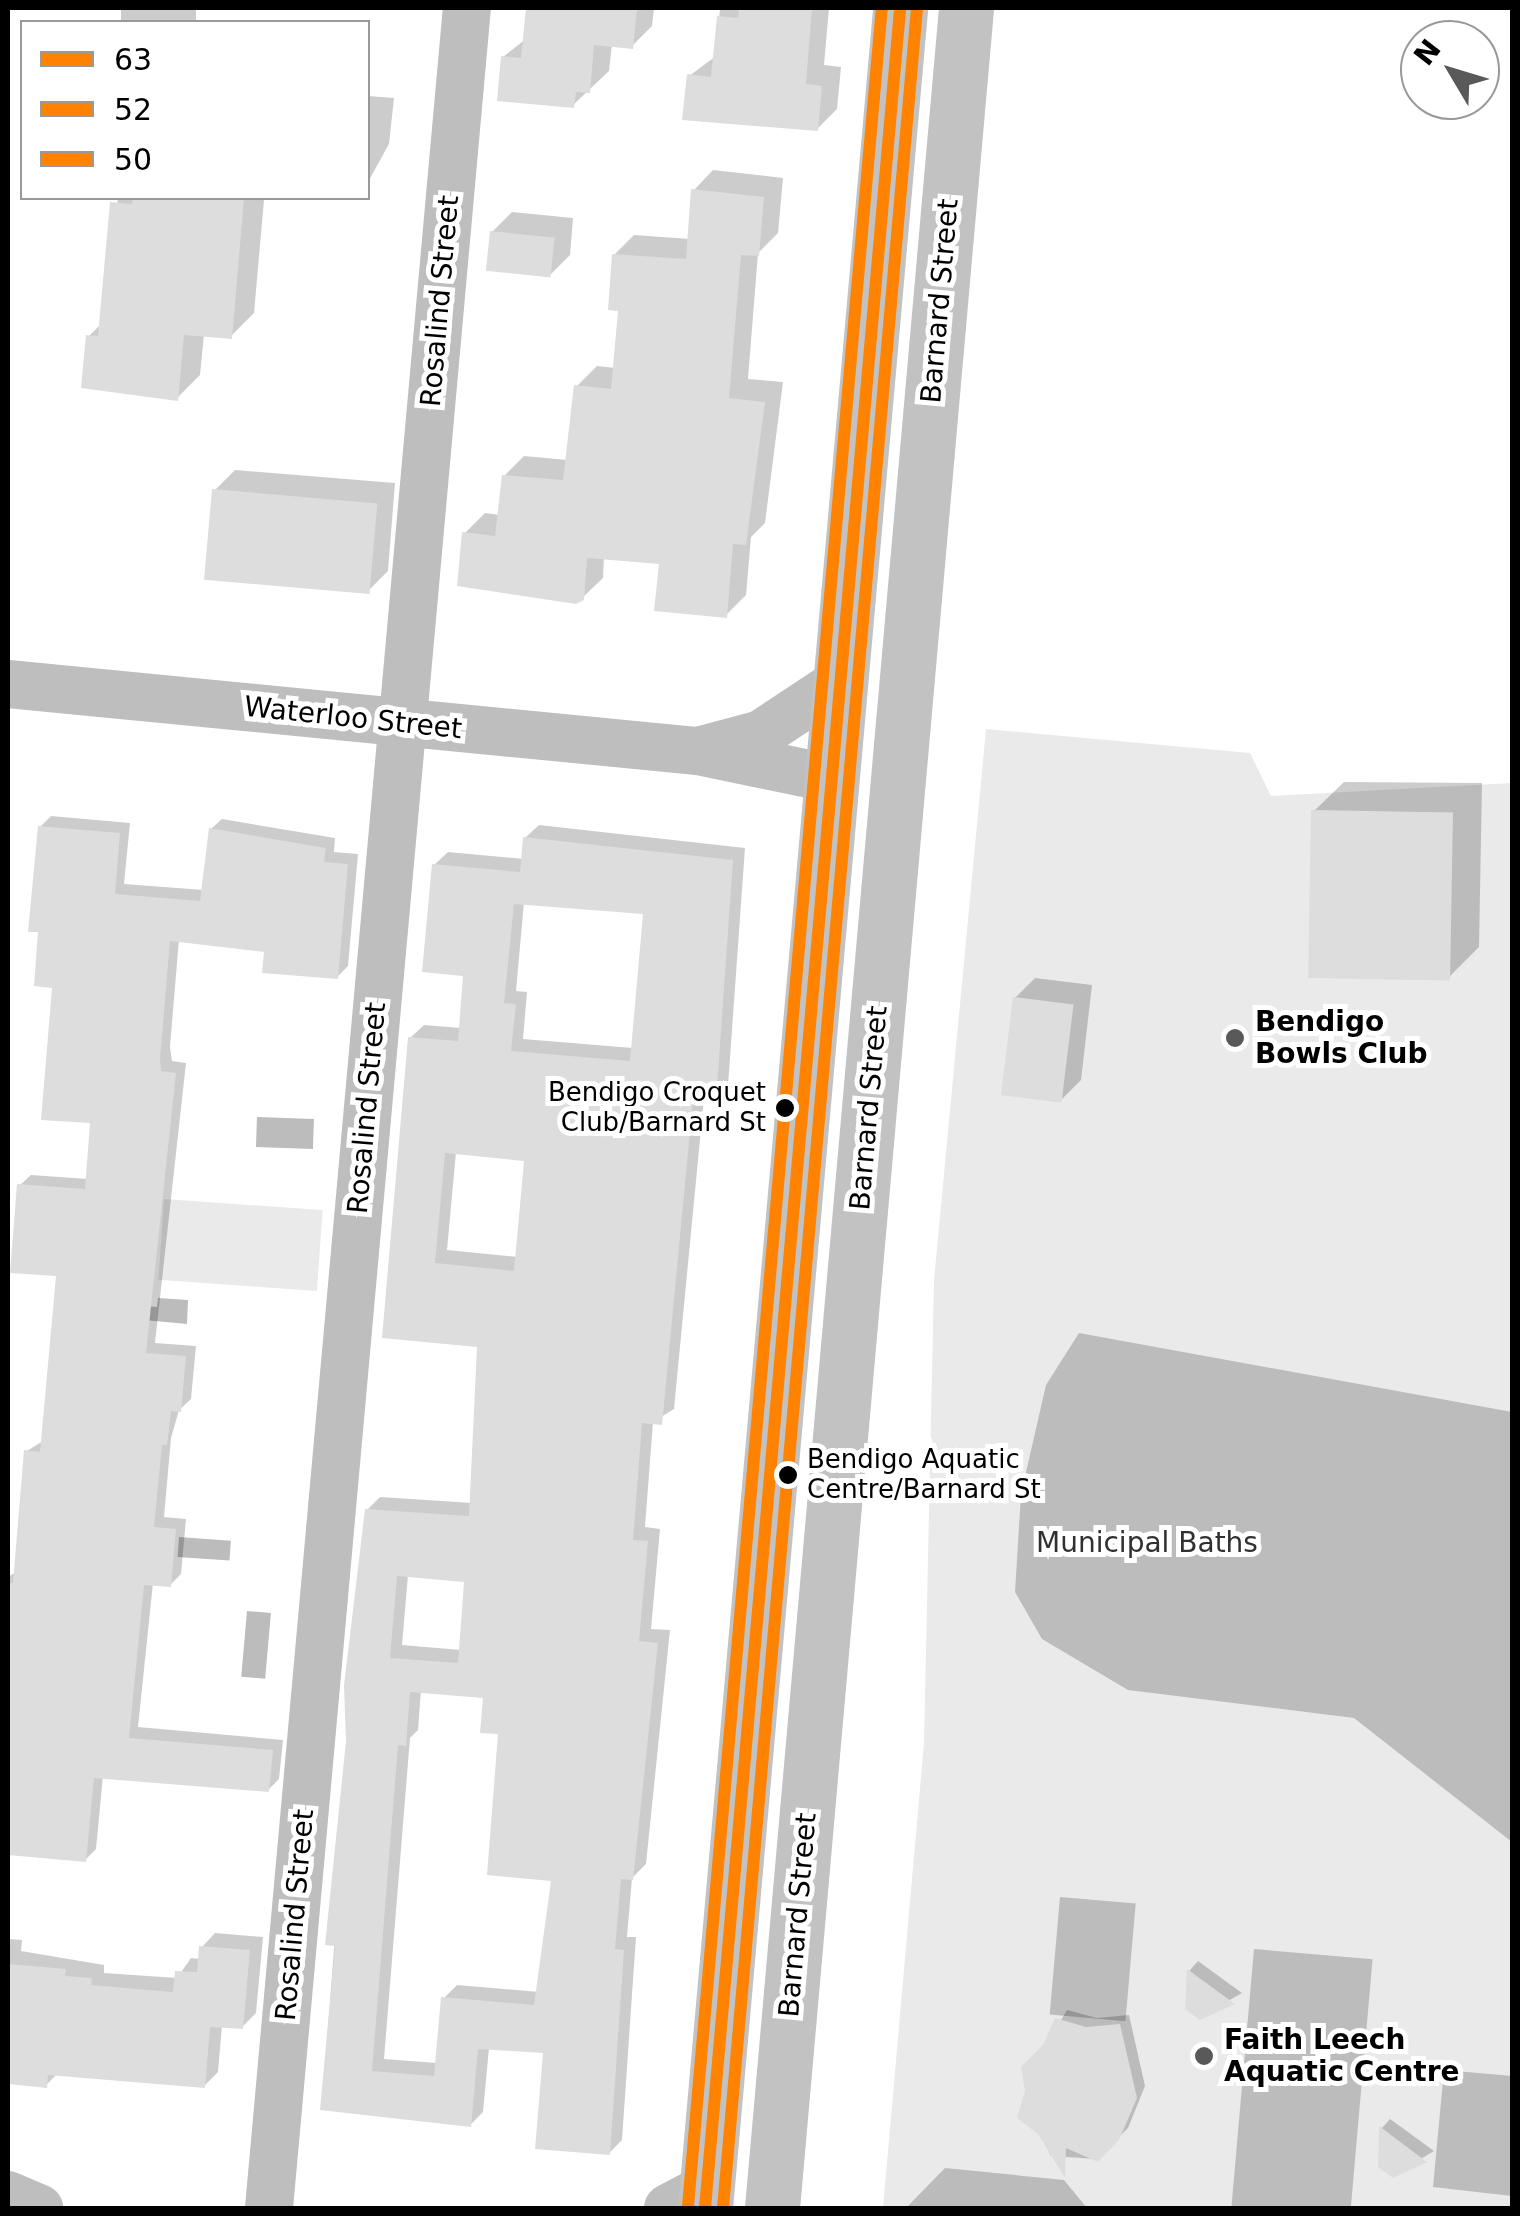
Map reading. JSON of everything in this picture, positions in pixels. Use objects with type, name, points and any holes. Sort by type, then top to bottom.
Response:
[{"type":"main road","points":[[705,2204],[900,8]]},
{"type":"main road","points":[[876,279],[930,8]]},
{"type":"main road","name":"Barnard Street","points":[[772,2208],[966,8]]},
{"type":"main road","points":[[833,779],[852,780],[870,757],[901,460],[937,339]]},
{"type":"main road","points":[[741,1809],[773,1697],[807,1410],[845,1374]]},
{"type":"main road","points":[[705,2204],[772,1956],[800,1890]]},
{"type":"street","name":"Rosalind Street","points":[[269,2208],[467,8]]},
{"type":"street","name":"Waterloo Street","points":[[698,751],[760,734],[842,681]]},
{"type":"street","name":"Waterloo Street","points":[[8,684],[698,751],[833,779]]},
{"type":"street","points":[[8,2195],[40,2208]]},
{"type":"green space","points":[[986,729],[1250,753],[1271,796],[1512,783],[1512,2208],[883,2208],[924,1743],[934,1280]]},
{"type":"green space","points":[[164,1199],[323,1210],[317,1291],[158,1280]]},
{"type":"shaded area","points":[[257,1117],[314,1119],[313,1149],[256,1147]]},
{"type":"shaded area","points":[[158,1298],[188,1300],[187,1324],[90,1315],[91,1301],[157,1307]]},
{"type":"shaded area","name":"Municipal Baths","points":[[1079,1333],[1512,1412],[1512,1842],[1354,1718],[1128,1690],[1042,1639],[1015,1592],[1021,1494],[1046,1385]]},
{"type":"shaded area","points":[[179,1537],[231,1541],[229,1561],[178,1557]]},
{"type":"shaded area","points":[[247,1611],[271,1613],[265,1679],[241,1677]]},
{"type":"shaded area","points":[[1060,1897],[1136,1904],[1125,2021],[1050,2015]]},
{"type":"shaded area","points":[[1254,1949],[1373,1959],[1351,2208],[1231,2208]]},
{"type":"shaded area","points":[[1444,2070],[1512,2076],[1512,2196],[1433,2187]]},
{"type":"building","points":[[526,8],[637,8],[633,49],[594,45],[590,93],[576,92],[574,108],[497,101],[501,56],[521,58]]},
{"type":"building","points":[[739,8],[812,8],[806,84],[822,86],[818,131],[682,120],[687,74],[711,77],[717,16],[738,18]]},
{"type":"building","points":[[691,189],[764,197],[759,256],[741,255],[729,398],[765,402],[746,545],[733,544],[727,618],[654,611],[659,564],[587,558],[584,600],[576,604],[457,586],[462,532],[495,536],[502,475],[563,480],[574,385],[611,389],[618,311],[608,310],[612,254],[686,259]]},
{"type":"building","points":[[133,200],[244,200],[232,339],[184,335],[178,401],[81,388],[86,335],[98,336],[110,202],[132,204]]},
{"type":"building","points":[[490,231],[555,238],[550,278],[486,271]]},
{"type":"building","points":[[212,489],[377,503],[369,594],[204,580]]},
{"type":"building","points":[[1311,810],[1453,812],[1450,980],[1308,978]]},
{"type":"building","points":[[38,826],[120,833],[115,894],[200,901],[209,828],[326,848],[324,862],[348,864],[338,979],[262,973],[264,952],[170,941],[160,1059],[161,1071],[176,1073],[146,1353],[186,1356],[181,1412],[171,1411],[167,1445],[162,1445],[154,1527],[176,1529],[171,1587],[144,1585],[129,1738],[273,1750],[269,1792],[94,1778],[86,1862],[8,1855],[8,1582],[13,1583],[24,1450],[40,1452],[56,1276],[10,1273],[17,1184],[85,1189],[90,1123],[41,1120],[52,988],[34,986],[38,932],[28,932]]},
{"type":"building","points":[[523,837],[733,860],[716,1102],[693,1100],[662,1425],[642,1423],[633,1540],[648,1541],[639,1641],[658,1643],[633,1880],[621,1879],[615,1949],[624,1950],[610,2155],[535,2149],[543,2053],[478,2049],[471,2127],[320,2110],[335,1946],[325,1945],[346,1741],[344,1686],[365,1509],[469,1516],[477,1347],[382,1338],[408,1037],[458,1041],[463,976],[422,972],[432,864],[520,872]],"holes":[[[514,904],[643,914],[630,1061],[511,1051],[516,1004],[504,1003]],[[445,1153],[524,1161],[514,1271],[435,1263]],[[397,1576],[464,1582],[458,1663],[390,1658]],[[410,1692],[483,1698],[480,1733],[498,1734],[487,1875],[551,1881],[534,2005],[441,1997],[434,2076],[372,2071],[398,1745],[406,1746]]]},
{"type":"building","points":[[1013,997],[1074,1004],[1061,1103],[1001,1095]]},
{"type":"building","points":[[199,1946],[250,1950],[243,2029],[210,2027],[205,2088],[48,2075],[47,2088],[8,2084],[8,1964],[66,1969],[65,1976],[92,1978],[91,1985],[173,1992],[175,1971],[197,1972]]},
{"type":"building","points":[[1187,1969],[1235,2004],[1200,2020],[1185,2009]]},
{"type":"building","points":[[1055,2018],[1086,2027],[1120,2024],[1137,2098],[1119,2140],[1098,2162],[1066,2148],[1065,2178],[1038,2134],[1017,2118],[1025,2091],[1021,2067],[1043,2045]]},
{"type":"building","points":[[1379,2126],[1427,2162],[1393,2178],[1378,2167]]},
{"type":"transit line","name":"50","points":[[688,2206],[882,8]]},
{"type":"transit line","name":"63","points":[[705,2208],[900,8]]},
{"type":"transit line","name":"52","points":[[723,2208],[917,10]]},
{"type":"place","name":"Bendigo Bowls Club","points":[[1235,1038]]},
{"type":"place","name":"Bendigo Croquet Club/Barnard St","points":[[785,1108]]},
{"type":"place","name":"Bendigo Aquatic Centre/Barnard St","points":[[788,1475]]},
{"type":"place","name":"Faith Leech Aquatic Centre","points":[[1204,2056]]}]
